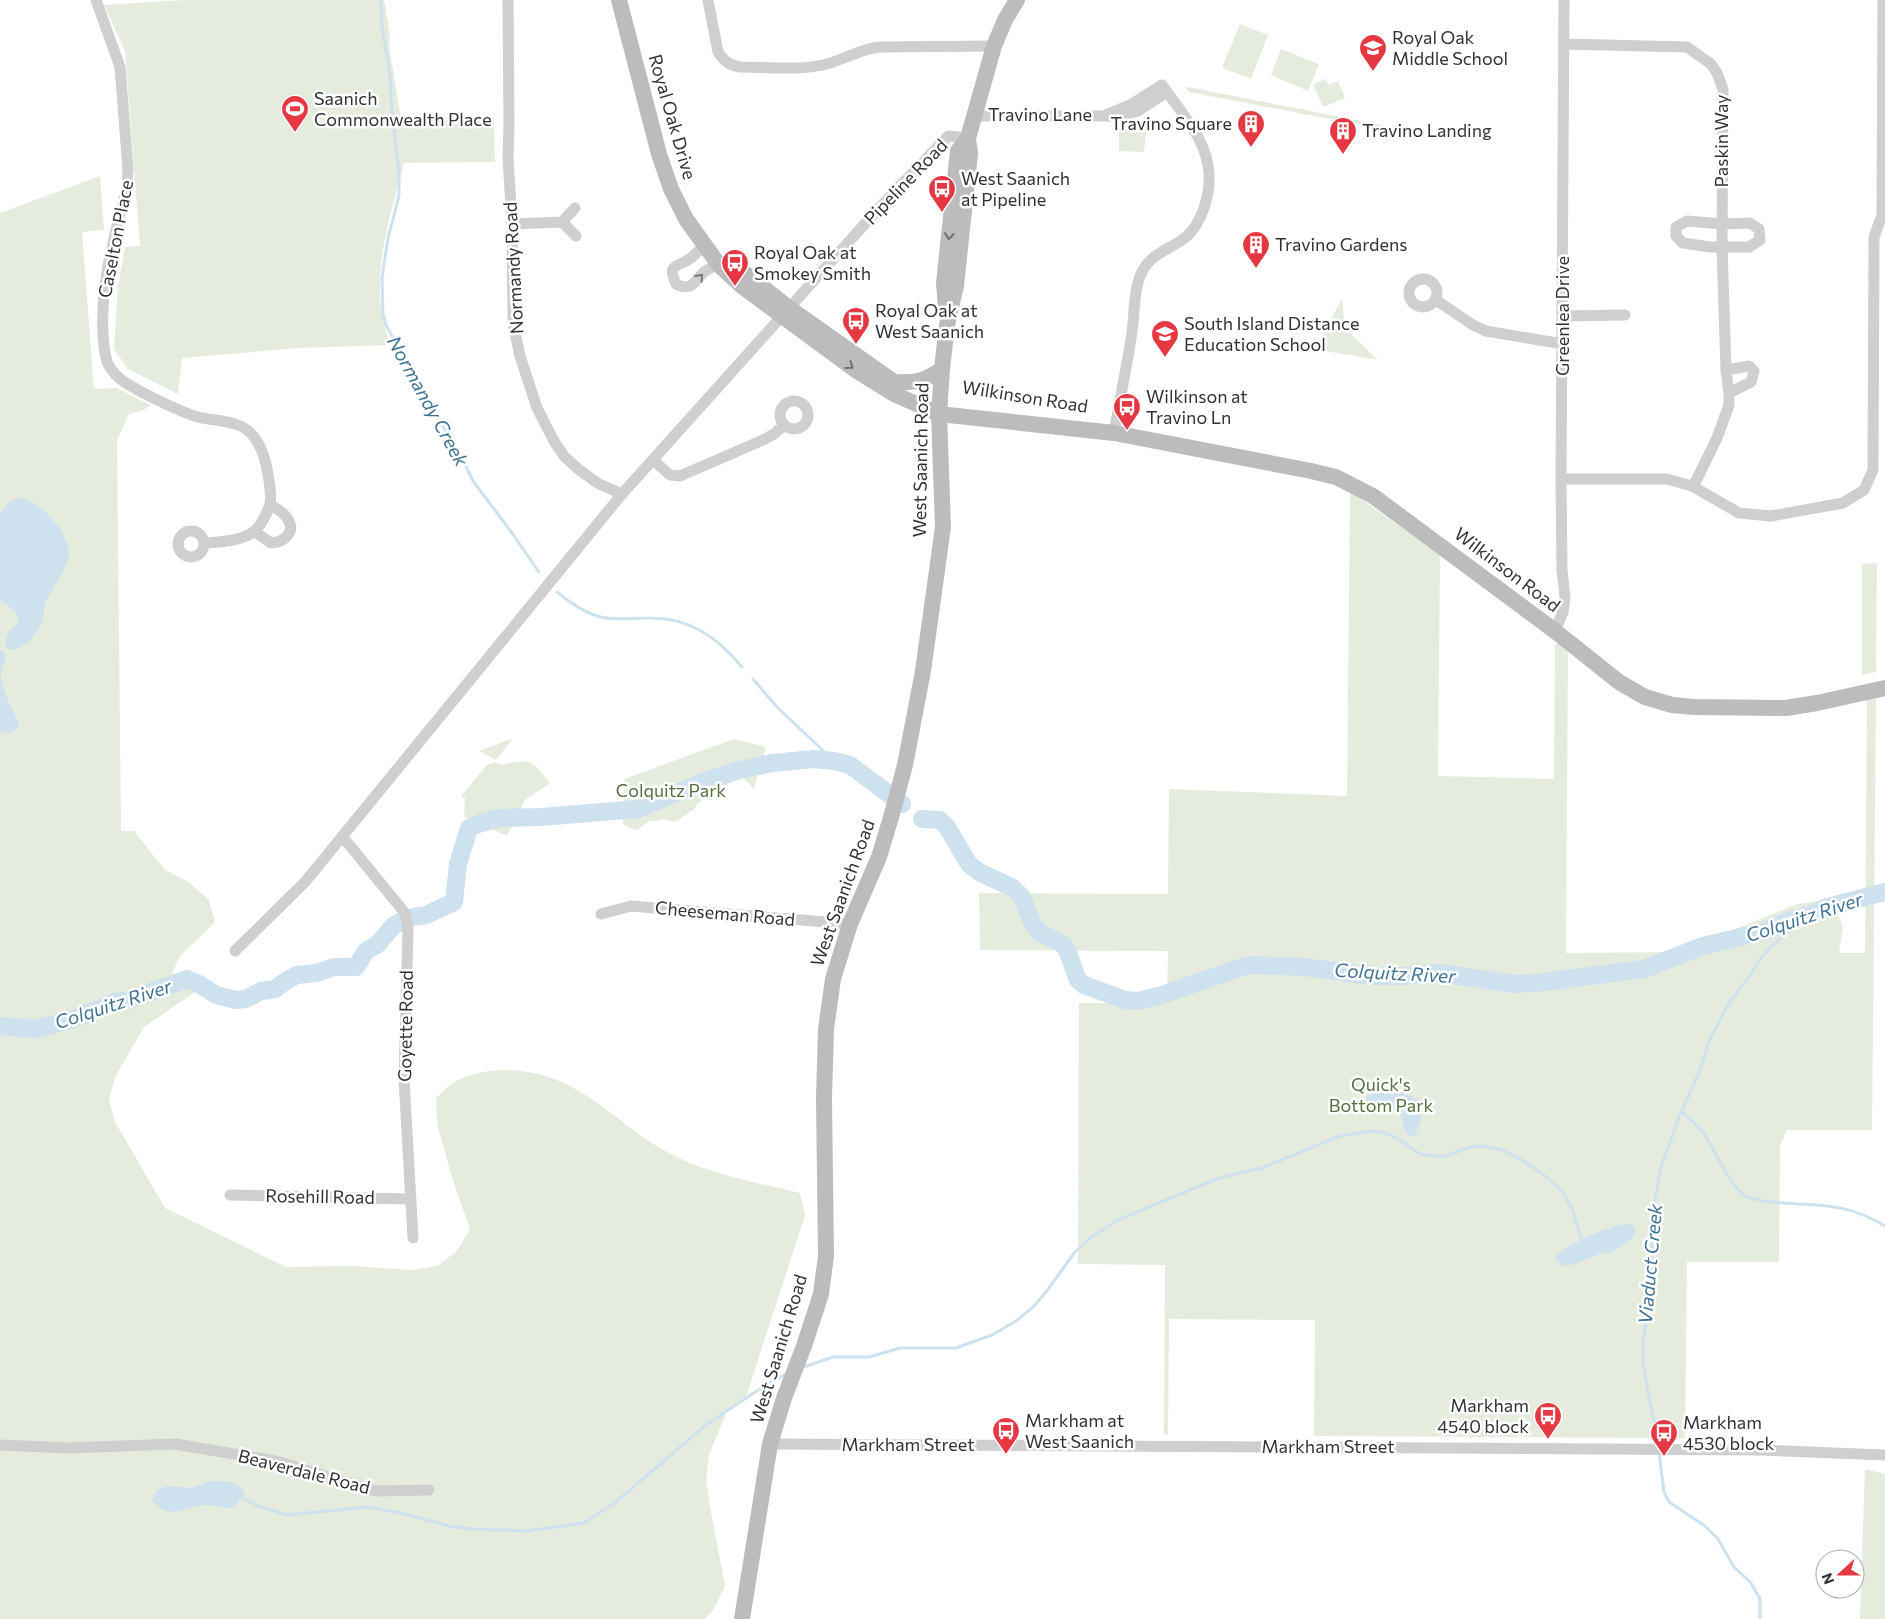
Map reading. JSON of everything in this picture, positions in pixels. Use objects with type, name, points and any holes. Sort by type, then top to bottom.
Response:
[{"type":"main road","name":"Royal Oak Drive","points":[[619,0],[659,154],[671,188],[686,219],[703,245],[719,265],[743,287],[939,409]]},
{"type":"main road","name":"Royal Oak Drive","points":[[630,0],[670,161],[684,196],[704,231],[722,253],[786,313],[857,371],[894,394],[939,409]]},
{"type":"main road","name":"West Saanich Road","points":[[742,1619],[770,1444],[784,1398],[821,1294],[826,1256],[824,1097],[826,1030],[833,979],[850,924],[878,857],[892,814],[916,706],[943,527],[939,409],[947,325],[944,283],[957,153],[968,138],[994,46],[1016,0]]},
{"type":"main road","points":[[894,382],[914,383],[928,379],[942,369]]},
{"type":"main road","name":"Wilkinson Road","points":[[939,409],[1113,433],[1336,477],[1373,496],[1555,631],[1618,682],[1646,697],[1672,705],[1786,708],[1885,688]]},
{"type":"street","name":"Caselton Place","points":[[96,0],[120,67],[128,170],[127,186],[104,288],[102,315],[104,346],[108,363],[118,377],[178,410],[198,417],[237,424],[249,432],[259,444],[267,464],[271,505]]},
{"type":"street","name":"Normandy Road","points":[[508,0],[508,158],[512,224],[513,323],[520,356],[537,408],[564,456],[578,469],[600,484],[622,494]]},
{"type":"street","points":[[708,0],[718,52],[722,59],[730,65],[740,67],[808,68],[828,64],[858,52],[879,47],[994,46]]},
{"type":"street","name":"Greenlea Drive","points":[[1555,631],[1563,612],[1565,597],[1562,570],[1561,479],[1564,0]]},
{"type":"street","points":[[1561,479],[1668,480],[1692,486],[1739,513],[1771,516],[1843,504],[1864,490],[1873,470],[1880,388],[1874,237],[1884,215],[1883,0]]},
{"type":"street","name":"Paskin Way","points":[[1564,44],[1687,47],[1711,64],[1717,73],[1723,89],[1722,247],[1729,405],[1719,432],[1692,486]]},
{"type":"street","name":"Travino Lane","points":[[975,116],[1105,115],[1165,88],[1201,142],[1206,154],[1208,186],[1206,202],[1195,226],[1188,236],[1155,255],[1141,273],[1122,388],[1126,404],[1113,433]]},
{"type":"street","name":"Pipeline Road","points":[[786,313],[880,207],[948,136],[968,138]]},
{"type":"street","points":[[512,224],[562,222],[575,208]]},
{"type":"street","points":[[1688,221],[1750,224],[1759,229],[1760,240],[1749,247],[1722,247],[1684,243],[1676,236],[1676,227],[1688,221]]},
{"type":"street","points":[[562,222],[576,236]]},
{"type":"street","points":[[703,245],[691,258],[676,265],[673,270],[676,284],[688,287],[694,284],[708,269],[719,265]]},
{"type":"street","points":[[1436,300],[1472,325],[1486,331],[1562,344]]},
{"type":"street","points":[[235,951],[305,882],[622,494],[786,313]]},
{"type":"street","points":[[1563,316],[1625,316]]},
{"type":"street","points":[[1726,370],[1749,366],[1754,371],[1751,382],[1729,392]]},
{"type":"street","points":[[653,460],[670,475],[680,476],[763,440],[774,434],[784,425]]},
{"type":"street","points":[[205,543],[242,538],[255,532],[271,505],[287,517],[291,527],[290,532],[282,541],[271,543],[255,532]]},
{"type":"street","name":"Goyette Road","points":[[342,836],[405,913],[408,928],[404,1079],[413,1238]]},
{"type":"street","name":"Cheeseman Road","points":[[602,914],[631,906],[850,924]]},
{"type":"street","name":"Rosehill Road","points":[[230,1195],[410,1199]]},
{"type":"street","name":"Beaverdale Road","points":[[0,1445],[69,1448],[175,1444],[276,1461],[375,1491],[429,1490]]},
{"type":"street","name":"Markham Street","points":[[770,1444],[1760,1450],[1885,1454]]},
{"type":"green space","points":[[185,0],[384,0],[390,35],[389,46],[401,119],[494,118],[495,162],[404,163],[382,254],[380,277],[380,301],[391,345],[299,348],[182,358],[178,394],[128,369],[114,349],[118,287],[125,247],[140,246],[125,51],[104,5]]},
{"type":"green space","points":[[1240,24],[1268,35],[1251,79],[1222,68]]},
{"type":"green space","points":[[1281,49],[1319,64],[1308,91],[1271,75]]},
{"type":"green space","points":[[1326,79],[1328,85],[1338,81],[1345,98],[1323,107],[1313,84]]},
{"type":"green space","points":[[1186,88],[1412,131],[1412,135],[1189,92]]},
{"type":"green space","points":[[1119,129],[1146,131],[1144,152],[1119,151]]},
{"type":"green space","points":[[100,176],[104,230],[82,232],[94,389],[117,388],[150,405],[144,410],[129,414],[117,440],[121,831],[134,831],[165,870],[187,881],[209,900],[215,922],[180,956],[170,978],[184,977],[201,988],[144,1027],[115,1077],[109,1100],[115,1122],[165,1208],[286,1267],[353,1266],[411,1270],[437,1266],[457,1251],[470,1229],[453,1181],[437,1124],[436,1098],[456,1081],[487,1071],[519,1071],[550,1077],[590,1097],[649,1142],[676,1157],[728,1176],[800,1193],[805,1215],[746,1397],[727,1411],[709,1455],[706,1479],[725,1586],[714,1609],[705,1619],[0,1619],[0,213]]},
{"type":"green space","points":[[1342,299],[1345,328],[1378,360],[1314,349]]},
{"type":"green space","name":"Quick's Bottom Park","points":[[1350,491],[1440,555],[1438,776],[1554,779],[1555,644],[1568,645],[1566,953],[1680,952],[1797,904],[1832,899],[1843,927],[1839,953],[1865,953],[1867,700],[1876,698],[1872,1130],[1787,1130],[1780,1146],[1779,1262],[1687,1262],[1685,1438],[1314,1436],[1315,1320],[1169,1319],[1168,1435],[1164,1435],[1165,1265],[1078,1264],[1079,1003],[1167,1003],[1168,951],[980,950],[979,893],[1168,894],[1169,789],[1347,796]]},
{"type":"green space","points":[[1877,563],[1876,672],[1862,675],[1862,564]]},
{"type":"green space","points":[[513,738],[496,760],[479,751]]},
{"type":"green space","name":"Colquitz Park","points":[[734,739],[766,747],[754,789],[740,774],[736,773],[725,787],[698,803],[694,809],[678,820],[672,822],[664,819],[649,821],[637,830],[623,824],[624,779]]},
{"type":"green space","points":[[496,762],[502,765],[529,762],[536,766],[550,783],[525,800],[507,836],[464,817],[465,798],[461,796],[487,765]]},
{"type":"green space","points":[[1865,1469],[1885,1474],[1885,1619],[1860,1619],[1861,1599],[1865,1599],[1865,1549],[1862,1549]]},
{"type":"water","points":[[18,498],[26,499],[35,504],[51,518],[59,527],[64,537],[69,554],[63,571],[46,601],[39,628],[26,644],[9,650],[6,647],[7,636],[12,628],[18,624],[18,619],[12,609],[0,600],[0,513],[8,503]]},
{"type":"water","points":[[0,650],[4,652],[6,658],[1,671],[1,680],[7,699],[19,722],[17,730],[9,733],[0,732]]},
{"type":"water","points":[[1389,1090],[1401,1092],[1419,1100],[1422,1115],[1414,1137],[1410,1136],[1406,1131],[1400,1114],[1391,1110],[1371,1116],[1366,1106],[1366,1096],[1375,1091]]},
{"type":"water","points":[[1629,1223],[1636,1229],[1633,1238],[1611,1253],[1602,1253],[1572,1265],[1562,1266],[1555,1257],[1561,1251],[1589,1236]]},
{"type":"water","points":[[211,1481],[234,1483],[245,1493],[233,1508],[202,1505],[170,1512],[158,1506],[152,1500],[157,1490],[168,1486],[191,1488]]},
{"type":"waterway","name":"Normandy Creek","points":[[381,0],[382,27],[390,72],[392,113],[399,171],[399,196],[388,238],[382,278],[383,314],[386,325],[429,404],[460,454],[473,481],[539,572]]},
{"type":"waterway","name":"Normandy Creek","points":[[557,592],[581,609],[603,618],[662,619],[689,625],[701,630],[712,638],[742,667]]},
{"type":"waterway","name":"Normandy Creek","points":[[753,679],[777,707],[834,761]]},
{"type":"waterway","name":"Colquitz River","points":[[414,917],[426,915],[454,902],[458,864],[469,828],[499,818],[541,817],[638,809],[708,780],[740,770],[772,763],[814,759],[850,765],[902,804]]},
{"type":"waterway","name":"Colquitz River","points":[[922,819],[940,820],[947,827],[969,864],[979,872],[1013,888],[1021,896],[1033,924],[1040,933],[1061,943],[1067,950],[1078,980],[1084,985],[1125,1000],[1138,1001],[1162,995],[1248,965],[1304,967],[1372,976],[1440,973],[1514,984],[1536,983],[1644,969],[1703,946],[1766,931],[1792,919],[1811,915],[1824,908],[1885,892]]},
{"type":"waterway","name":"Viaduct Creek","points":[[1658,1446],[1657,1431],[1643,1363],[1643,1343],[1651,1284],[1653,1213],[1661,1166],[1680,1115],[1700,1070],[1710,1039],[1729,1003],[1761,958],[1776,942],[1811,915]]},
{"type":"waterway","name":"Colquitz River","points":[[0,1026],[35,1029],[74,1019],[114,1002],[129,1000],[187,979],[216,995],[236,1000],[246,999],[261,991],[275,989],[297,975],[316,973],[334,967],[356,967],[366,951],[378,944],[393,926],[404,920]]},
{"type":"waterway","points":[[1682,1112],[1701,1130],[1728,1177],[1745,1196],[1763,1201],[1822,1205],[1853,1211],[1885,1226]]},
{"type":"waterway","points":[[801,1368],[833,1357],[869,1357],[900,1348],[956,1348],[992,1335],[1016,1321],[1033,1307],[1075,1252],[1090,1238],[1118,1220],[1214,1180],[1262,1168],[1340,1136],[1372,1131],[1384,1133],[1393,1136],[1420,1154],[1443,1157],[1470,1147],[1481,1146],[1503,1150],[1522,1160],[1562,1191],[1573,1211],[1582,1241]]},
{"type":"waterway","points":[[241,1497],[255,1505],[287,1515],[368,1507],[401,1513],[453,1527],[474,1529],[526,1531],[584,1523],[616,1502],[706,1425],[764,1386],[788,1373]]},
{"type":"waterway","name":"Viaduct Creek","points":[[1659,1453],[1664,1492],[1669,1502],[1705,1526],[1718,1539],[1734,1567],[1751,1583],[1760,1599],[1760,1619]]},
{"type":"place","name":"Royal Oak Middle School","points":[[1373,72]]},
{"type":"place","name":"Saanich Commonwealth Place","points":[[295,133]]},
{"type":"place","name":"Travino Square","points":[[1251,148]]},
{"type":"place","name":"Travino Landing","points":[[1343,155]]},
{"type":"place","name":"West Saanich at Pipeline","points":[[942,213]]},
{"type":"place","name":"Travino Gardens","points":[[1256,269]]},
{"type":"place","name":"Royal Oak at Smokey Smith","points":[[735,287]]},
{"type":"place","name":"Royal Oak at West Saanich","points":[[856,345]]},
{"type":"place","name":"South Island Distance Education School","points":[[1165,358]]},
{"type":"place","name":"Wilkinson at Travino Ln","points":[[1127,431]]},
{"type":"place","name":"Markham 4540 block","points":[[1548,1440]]},
{"type":"place","name":"Markham at West Saanich","points":[[1006,1455]]},
{"type":"place","name":"Markham 4530 block","points":[[1664,1457]]}]
